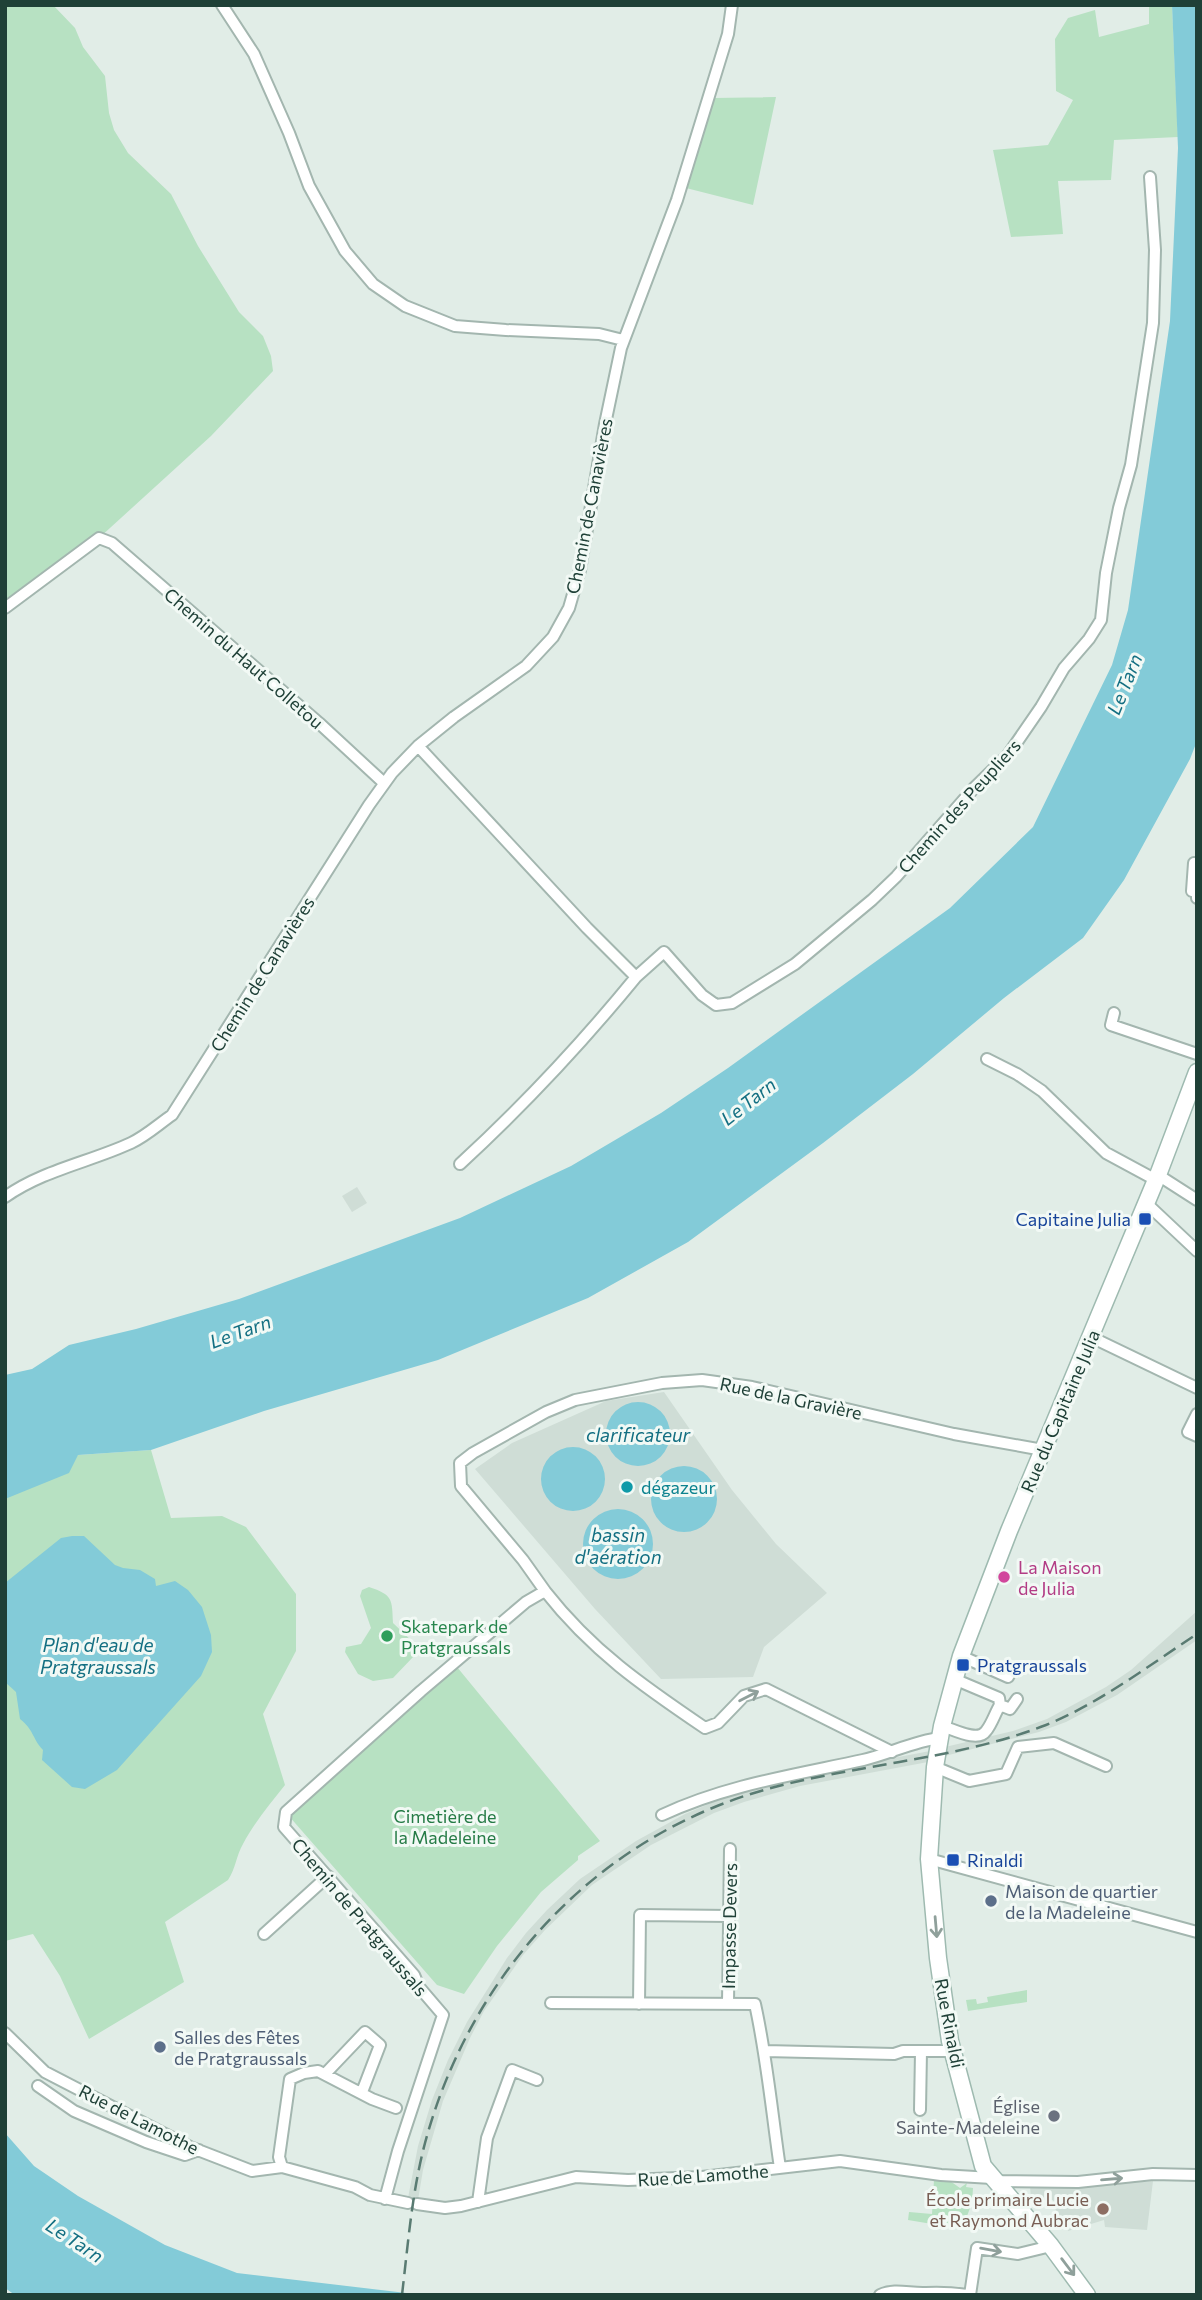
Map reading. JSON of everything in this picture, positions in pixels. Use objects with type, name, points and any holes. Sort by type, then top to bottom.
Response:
[{"type":"street","name":"Chemin de Canavières","points":[[5,1197],[67,1166],[134,1142],[172,1115],[384,783],[418,746],[526,666],[553,638],[569,608],[580,570],[605,424],[623,340],[677,200],[728,34],[732,5]]},
{"type":"street","points":[[224,8],[254,54],[309,186],[345,251],[373,284],[405,306],[455,326],[599,334],[623,340]]},
{"type":"street","name":"Chemin des Peupliers","points":[[460,1164],[499,1128],[592,1031],[636,977],[664,951],[702,995],[716,1005],[732,1003],[794,964],[888,885],[1020,739],[1064,668],[1101,620],[1106,573],[1131,465],[1153,323],[1154,250],[1150,177]]},
{"type":"street","name":"Chemin du Haut Colletou","points":[[5,608],[99,538],[112,544],[319,723],[384,783]]},
{"type":"street","points":[[418,746],[636,977]]},
{"type":"street","points":[[1194,863],[1192,891],[1196,892],[1197,898]]},
{"type":"street","points":[[1114,1013],[1111,1025],[1197,1054]]},
{"type":"street","points":[[987,1059],[1017,1074],[1042,1091],[1106,1153],[1197,1200]]},
{"type":"street","name":"Rue du Capitaine Julia","points":[[938,1746],[961,1656],[1009,1531],[1157,1178],[1197,1072]]},
{"type":"street","points":[[1146,1203],[1197,1251]]},
{"type":"street","points":[[1091,1337],[1197,1388]]},
{"type":"street","name":"Rue de la Gravière","points":[[545,1591],[523,1560],[461,1486],[460,1463],[472,1453],[547,1412],[576,1400],[662,1382],[702,1380],[752,1387],[954,1434],[1043,1450]]},
{"type":"street","points":[[1197,1413],[1188,1432],[1197,1436]]},
{"type":"street","points":[[545,1591],[567,1619],[641,1685],[705,1728],[718,1723],[744,1696],[766,1689],[892,1752]]},
{"type":"street","name":"Chemin de Pratgraussals","points":[[385,2199],[443,2015],[419,1987],[414,1975],[284,1827],[286,1812],[421,1691],[526,1602],[545,1591]]},
{"type":"street","points":[[961,1656],[1008,1677],[1012,1669],[1016,1671]]},
{"type":"street","points":[[938,1746],[986,1733],[1000,1704],[999,1698],[954,1679]]},
{"type":"street","points":[[1000,1704],[1010,1709],[1017,1699]]},
{"type":"street","points":[[662,1815],[685,1804],[736,1787],[892,1752],[930,1738],[969,1781],[1006,1774],[1018,1747],[1055,1743],[1106,1766]]},
{"type":"street","name":"Rue Rinaldi","points":[[938,1746],[929,1859],[938,1958],[950,2041],[983,2166],[1051,2246],[1087,2295]]},
{"type":"street","name":"Impasse Devers","points":[[728,2003],[730,1849]]},
{"type":"street","points":[[929,1859],[1197,1932]]},
{"type":"street","points":[[264,1934],[328,1876]]},
{"type":"street","points":[[639,2004],[640,1914],[730,1916]]},
{"type":"street","points":[[551,2003],[755,2004],[765,2051],[767,2086],[780,2168]]},
{"type":"street","points":[[325,2074],[365,2032],[380,2045],[362,2092]]},
{"type":"street","name":"Rue de Lamothe","points":[[5,2033],[45,2072],[199,2150],[252,2171],[282,2167],[355,2187],[385,2199],[445,2208],[576,2177],[628,2180],[702,2177],[840,2161],[994,2180],[1078,2182],[1153,2174],[1197,2175]]},
{"type":"street","points":[[765,2051],[894,2054],[903,2051],[954,2051]]},
{"type":"street","points":[[920,2110],[921,2051]]},
{"type":"street","points":[[478,2202],[487,2138],[512,2070],[537,2080]]},
{"type":"street","points":[[282,2167],[279,2158],[290,2079],[318,2071],[396,2108]]},
{"type":"street","points":[[38,2085],[75,2111],[146,2142],[186,2155],[199,2150]]},
{"type":"street","points":[[880,2295],[898,2291],[936,2291],[969,2295],[977,2248],[1018,2254],[1051,2246]]},
{"type":"shaded area","points":[[357,1187],[367,1203],[352,1212],[342,1196]]},
{"type":"shaded area","points":[[664,1392],[732,1490],[776,1544],[827,1593],[764,1647],[753,1677],[661,1679],[595,1609],[475,1469],[512,1443],[606,1401]]},
{"type":"shaded area","points":[[1197,1611],[1197,1640],[1117,1695],[1066,1722],[1039,1732],[945,1756],[945,1747],[1013,1731],[1047,1719],[1106,1687],[1131,1670]]},
{"type":"shaded area","points":[[930,1751],[928,1762],[800,1786],[714,1813],[651,1845],[592,1885],[523,1955],[484,2011],[443,2101],[423,2170],[418,2200],[408,2198],[418,2146],[432,2100],[467,2022],[526,1933],[580,1879],[636,1841],[685,1814],[740,1792],[799,1776]]},
{"type":"shaded area","name":"École primaire Lucie et Raymond Aubrac","points":[[1153,2181],[1147,2230],[1105,2227],[1104,2220],[1068,2231],[1066,2222],[1060,2226],[1053,2200],[1031,2200],[1030,2186]]},
{"type":"green space","points":[[5,5],[53,5],[75,28],[83,47],[105,76],[109,113],[114,130],[128,153],[171,194],[198,246],[239,312],[263,336],[271,356],[273,371],[211,436],[99,538],[5,608]]},
{"type":"green space","points":[[1149,5],[1172,5],[1178,137],[1114,140],[1111,180],[1058,181],[1063,234],[1011,237],[993,150],[1048,145],[1073,100],[1056,91],[1055,39],[1068,18],[1095,10],[1099,37],[1149,24]]},
{"type":"green space","points":[[776,97],[753,205],[686,188],[715,98]]},
{"type":"green space","points":[[151,1450],[171,1518],[222,1516],[246,1527],[296,1594],[296,1651],[263,1714],[285,1785],[247,1836],[228,1880],[165,1922],[184,1982],[89,2039],[60,1976],[33,1934],[5,1941],[5,1499],[78,1455]]},
{"type":"green space","name":"Skatepark de Pratgraussals","points":[[369,1587],[390,1599],[393,1623],[415,1644],[414,1656],[393,1678],[373,1681],[358,1674],[345,1652],[346,1647],[361,1644],[371,1628],[360,1596],[362,1590]]},
{"type":"green space","name":"Cimetière de la Madeleine","points":[[457,1667],[600,1841],[578,1856],[578,1860],[541,1892],[497,1946],[464,1994],[437,1985],[288,1815]]},
{"type":"green space","points":[[1027,1990],[1027,2002],[968,2011],[966,2000],[976,1999],[977,2004],[988,2002],[987,1997]]},
{"type":"green space","points":[[934,2180],[950,2181],[960,2188],[967,2183],[966,2187],[973,2188],[972,2203],[962,2229],[908,2220],[909,2212],[932,2214]]},
{"type":"water","name":"Le Tarn","points":[[1172,5],[1197,5],[1197,741],[1190,759],[1124,880],[1083,938],[1004,998],[913,1074],[688,1242],[588,1298],[438,1360],[264,1411],[151,1450],[78,1455],[69,1473],[5,1499],[5,1375],[32,1369],[69,1345],[239,1299],[460,1218],[571,1166],[661,1113],[728,1068],[950,908],[1033,827],[1112,665],[1128,610],[1170,321],[1178,148]]},
{"type":"water","name":"clarificateur","points":[[632,1402],[644,1402],[661,1411],[668,1422],[668,1446],[661,1457],[644,1466],[632,1466],[620,1461],[611,1452],[606,1440],[606,1428],[611,1416],[620,1407]]},
{"type":"water","name":"clarificateur","points":[[573,1447],[585,1449],[596,1456],[603,1467],[603,1491],[596,1502],[585,1509],[573,1511],[561,1509],[550,1502],[543,1491],[541,1479],[543,1467],[550,1456],[561,1449]]},
{"type":"water","name":"bassin d'aération","points":[[677,1466],[691,1466],[703,1471],[712,1480],[717,1499],[715,1512],[708,1523],[691,1532],[677,1532],[665,1527],[656,1518],[651,1506],[651,1492],[656,1480],[665,1471]]},
{"type":"water","name":"bassin d'aération","points":[[618,1509],[643,1519],[653,1544],[643,1569],[618,1579],[593,1569],[583,1544],[593,1519]]},
{"type":"water","name":"Plan d'eau de Pratgraussals","points":[[84,1536],[115,1565],[140,1570],[155,1579],[156,1586],[175,1581],[188,1590],[202,1607],[211,1635],[212,1652],[201,1676],[117,1770],[85,1789],[72,1787],[42,1760],[43,1750],[20,1719],[16,1692],[5,1682],[5,1583],[61,1538]]},
{"type":"water","name":"Le Tarn","points":[[5,2133],[34,2166],[78,2196],[165,2245],[237,2273],[423,2295],[15,2295],[5,2288]]},
{"type":"railway","points":[[402,2295],[417,2180],[425,2143],[446,2082],[473,2024],[507,1970],[548,1922],[594,1878],[646,1842],[703,1812],[764,1790],[977,1746],[1046,1725],[1105,1695],[1197,1634]]},
{"type":"place","name":"Capitaine Julia","points":[[1145,1219]]},
{"type":"place","name":"dégazeur","points":[[627,1487]]},
{"type":"place","name":"La Maison de Julia","points":[[1004,1577]]},
{"type":"place","name":"Skatepark de Pratgraussals","points":[[387,1636]]},
{"type":"place","name":"Pratgraussals","points":[[963,1665]]},
{"type":"place","name":"Rinaldi","points":[[953,1860]]},
{"type":"place","name":"Maison de quartier de la Madeleine","points":[[991,1901]]},
{"type":"place","name":"Salles des Fêtes de Pratgraussals","points":[[160,2047]]},
{"type":"place","name":"Église Sainte-Madeleine","points":[[1054,2116]]},
{"type":"place","name":"École primaire Lucie et Raymond Aubrac","points":[[1103,2209]]}]
